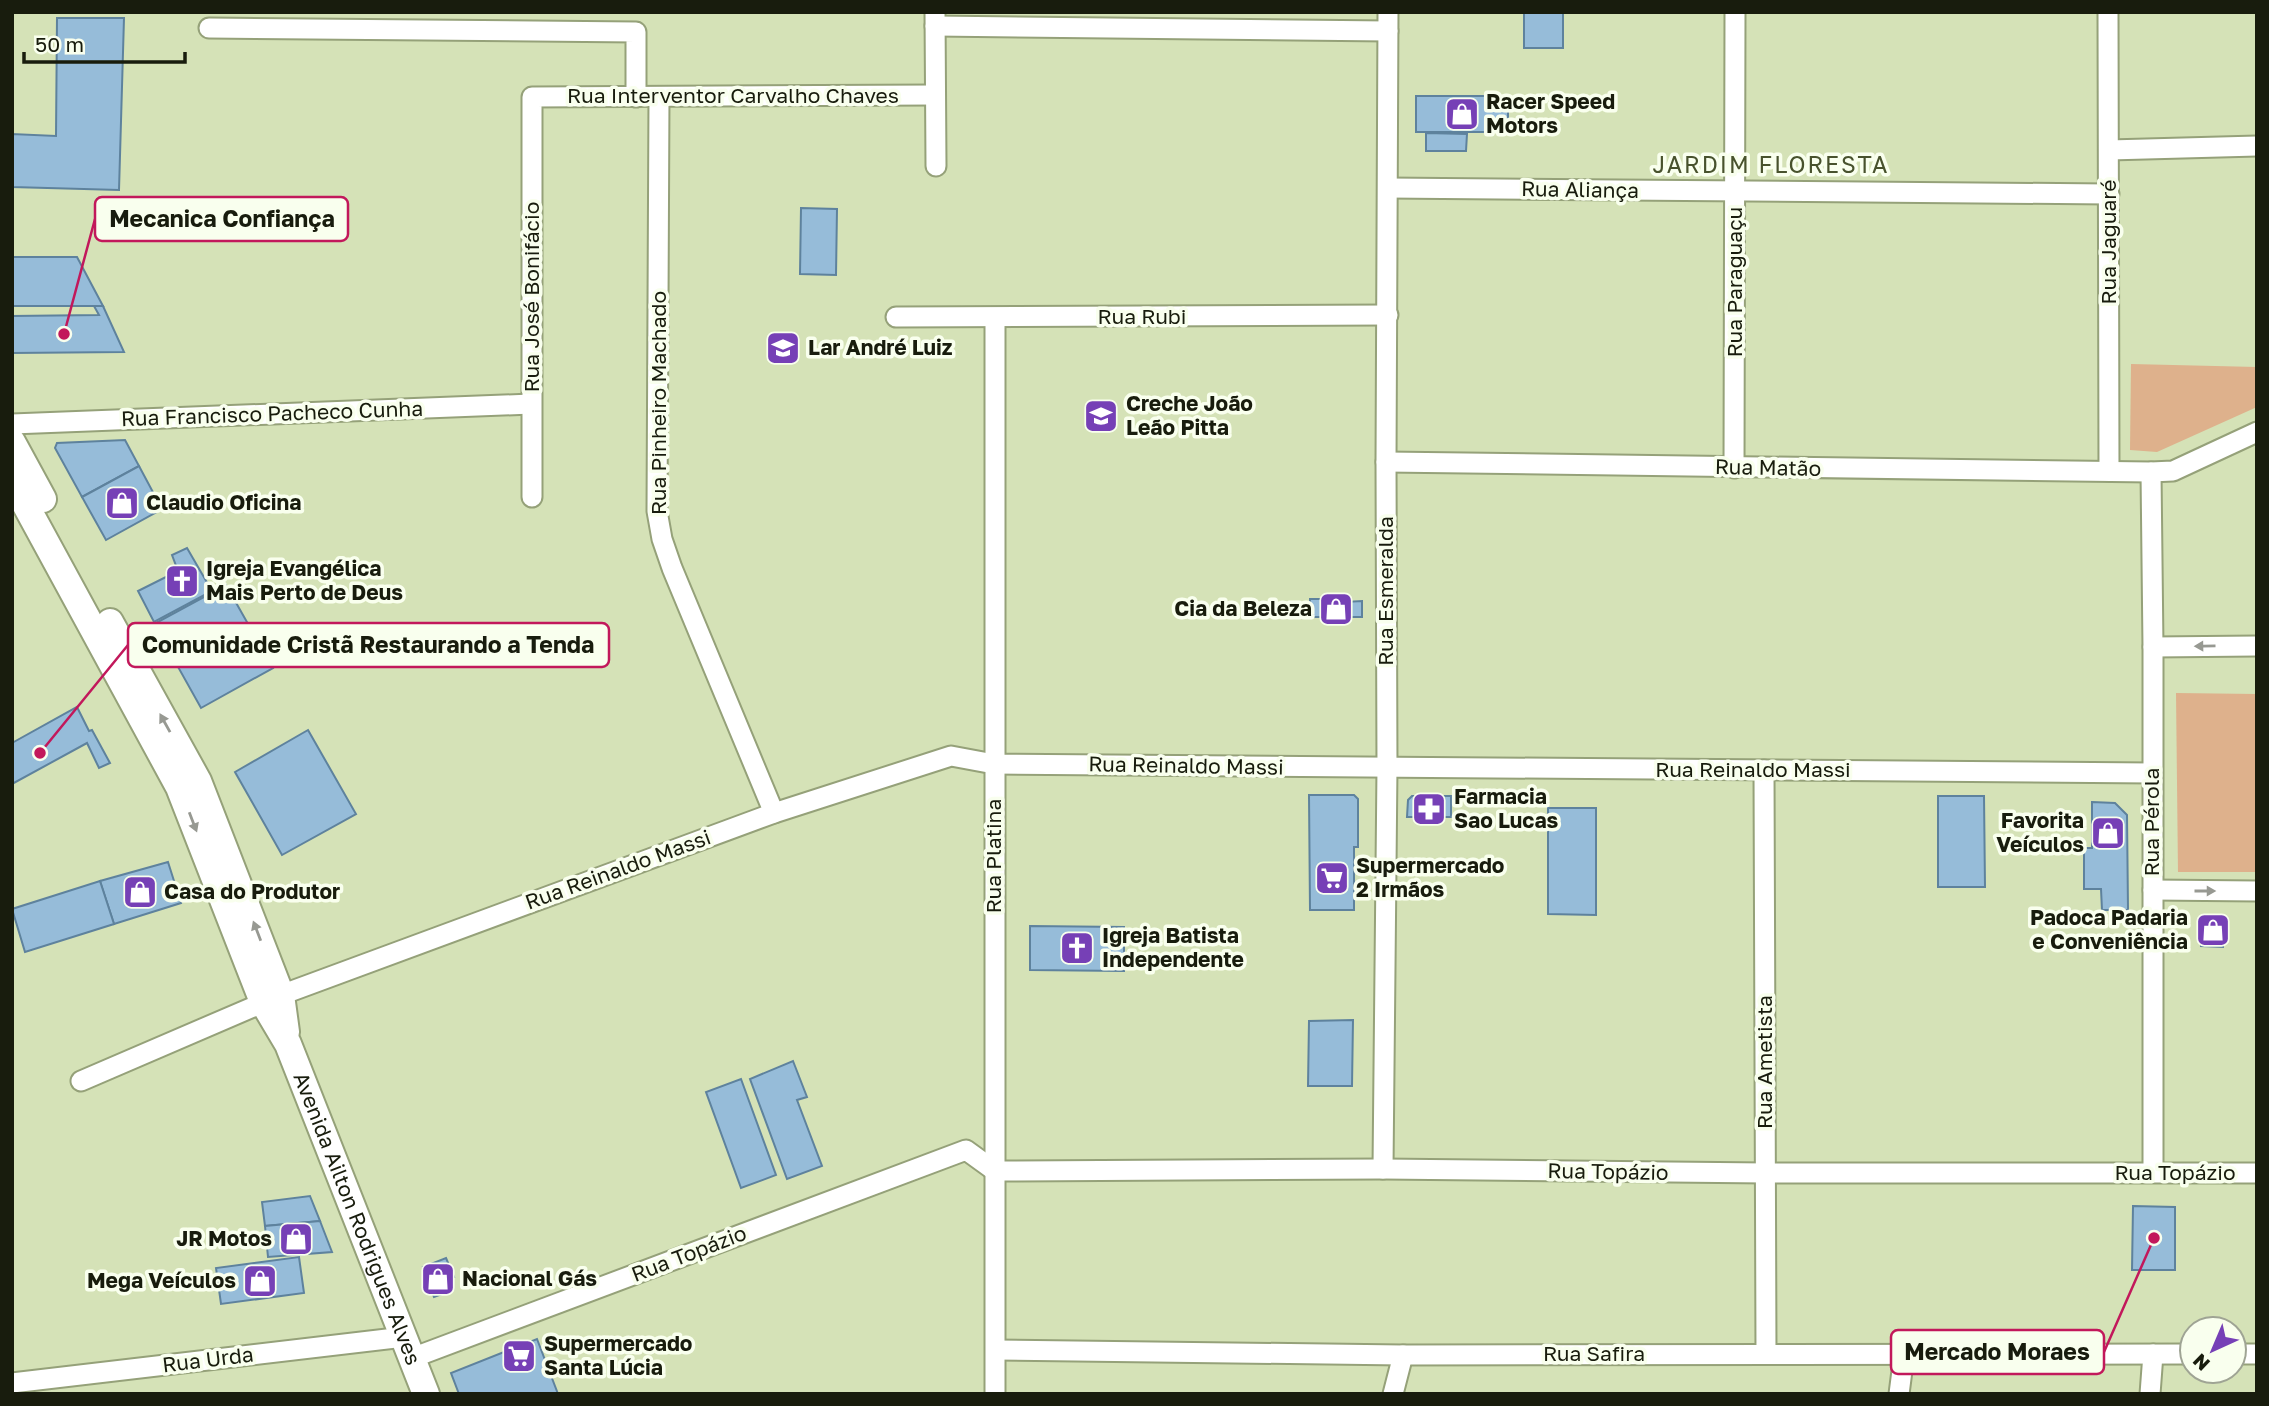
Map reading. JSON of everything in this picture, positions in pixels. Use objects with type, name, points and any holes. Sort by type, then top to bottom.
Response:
[{"type":"main road","name":"Avenida Ailton Rodrigues Alves","points":[[12,442],[19,484],[125,669],[198,781],[288,1044],[426,1394]]},
{"type":"street","name":"Rua Paraguaçu","points":[[1734,468],[1735,12]]},
{"type":"street","name":"Rua Jaguaré","points":[[2108,12],[2109,471]]},
{"type":"street","points":[[936,166],[935,19],[1388,22]]},
{"type":"street","points":[[209,28],[456,21],[636,32],[636,97]]},
{"type":"street","name":"Rua Esmeralda","points":[[1383,1169],[1387,767],[1388,22]]},
{"type":"street","name":"Rua Interventor Carvalho Chaves","points":[[532,97],[935,95]]},
{"type":"street","name":"Rua José Bonifácio","points":[[532,97],[532,497]]},
{"type":"street","name":"Rua Pinheiro Machado","points":[[659,97],[657,512],[662,539],[672,568],[774,813]]},
{"type":"street","points":[[2109,150],[2257,146]]},
{"type":"street","name":"Rua Aliança","points":[[1388,188],[2109,194]]},
{"type":"street","name":"Rua Rubi","points":[[896,317],[1388,315]]},
{"type":"street","name":"Rua Platina","points":[[995,318],[995,1394]]},
{"type":"street","name":"Rua Francisco Pacheco Cunha","points":[[12,424],[531,404]]},
{"type":"street","name":"Rua Matão","points":[[1386,462],[2151,472],[2172,471],[2257,432]]},
{"type":"street","name":"Rua Pérola","points":[[2151,472],[2153,1172]]},
{"type":"street","points":[[2153,647],[2257,646]]},
{"type":"street","name":"Rua Reinaldo Massi","points":[[81,1081],[272,998],[774,813],[951,756],[994,764],[2152,773]]},
{"type":"street","name":"Rua Ametista","points":[[1764,770],[1766,1354]]},
{"type":"street","points":[[2153,890],[2257,891]]},
{"type":"street","name":"Rua Topázio","points":[[408,1348],[995,1140]]},
{"type":"street","points":[[966,1150],[995,1171]]},
{"type":"street","name":"Rua Topázio","points":[[995,1171],[1383,1169],[1766,1173],[2257,1173]]},
{"type":"street","name":"Rua Urda","points":[[12,1383],[408,1348]]},
{"type":"street","name":"Rua Safira","points":[[996,1350],[1403,1355],[2178,1354]]},
{"type":"street","points":[[2150,1394],[2153,1353]]},
{"type":"street","points":[[1393,1394],[1403,1355]]},
{"type":"street","points":[[1899,1394],[1904,1355]]},
{"type":"shaded area","points":[[2131,364],[2257,367],[2257,407],[2157,452],[2130,450]]},
{"type":"shaded area","points":[[2176,693],[2257,694],[2257,872],[2178,872]]},
{"type":"building","points":[[1524,12],[1563,12],[1563,48],[1524,48]]},
{"type":"building","points":[[57,18],[124,18],[119,190],[12,187],[12,134],[56,136]]},
{"type":"building","name":"Racer Speed Motors","points":[[1416,96],[1508,96],[1508,132],[1416,132]]},
{"type":"building","points":[[1426,133],[1467,134],[1466,151],[1426,151]]},
{"type":"building","points":[[801,208],[837,209],[836,275],[800,274]]},
{"type":"building","points":[[12,257],[77,257],[103,306],[12,306]]},
{"type":"building","points":[[94,306],[103,306],[124,352],[12,353],[12,316],[99,315]]},
{"type":"building","points":[[125,440],[139,466],[82,497],[55,448],[57,443]]},
{"type":"building","name":"Claudio Oficina","points":[[139,466],[162,509],[106,540],[82,497]]},
{"type":"building","name":"Igreja Evangélica Mais Perto de Deus","points":[[187,548],[212,591],[154,622],[138,591],[178,571],[172,555]]},
{"type":"building","points":[[226,585],[273,668],[201,708],[154,624]]},
{"type":"building","name":"Cia da Beleza","points":[[1310,599],[1362,601],[1362,617],[1310,617]]},
{"type":"building","points":[[77,707],[110,763],[99,768],[87,743],[12,784],[12,743]]},
{"type":"building","points":[[308,730],[356,814],[282,855],[235,772]]},
{"type":"building","name":"Supermercado 2 Irmãos","points":[[1309,795],[1354,795],[1358,799],[1358,847],[1354,847],[1354,910],[1310,910]]},
{"type":"building","name":"Farmacia Sao Lucas","points":[[1412,796],[1451,796],[1451,817],[1407,817],[1408,800]]},
{"type":"building","points":[[1938,796],[1984,796],[1985,887],[1938,887]]},
{"type":"building","points":[[2092,802],[2115,803],[2127,815],[2128,910],[2102,910],[2101,889],[2084,889],[2084,848],[2092,848]]},
{"type":"building","points":[[1548,808],[1596,808],[1596,915],[1548,914]]},
{"type":"building","name":"Casa do Produtor","points":[[168,862],[181,903],[114,924],[100,881]]},
{"type":"building","points":[[100,881],[114,924],[25,952],[12,909]]},
{"type":"building","points":[[2202,917],[2224,918],[2223,947],[2201,946]]},
{"type":"building","name":"Igreja Batista Independente","points":[[1030,926],[1124,927],[1124,971],[1030,970]]},
{"type":"building","points":[[1353,1020],[1352,1086],[1308,1086],[1309,1021]]},
{"type":"building","points":[[793,1061],[807,1097],[797,1100],[822,1166],[787,1179],[750,1079]]},
{"type":"building","points":[[741,1079],[776,1175],[741,1188],[706,1092]]},
{"type":"building","points":[[310,1196],[320,1221],[265,1226],[262,1202]]},
{"type":"building","points":[[2133,1206],[2175,1207],[2175,1270],[2132,1270]]},
{"type":"building","name":"JR Motos","points":[[320,1221],[332,1252],[268,1257],[265,1226]]},
{"type":"building","name":"Mega Veículos","points":[[299,1257],[304,1293],[221,1304],[216,1268]]},
{"type":"building","name":"Nacional Gás","points":[[446,1258],[454,1277],[444,1281],[448,1292],[434,1297],[423,1267]]},
{"type":"building","name":"Supermercado Santa Lúcia","points":[[537,1339],[558,1394],[459,1394],[451,1373]]},
{"type":"place","name":"Racer Speed Motors","points":[[1462,114]]},
{"type":"place","name":"Mecanica Confiança","points":[[64,334]]},
{"type":"place","name":"Lar André Luiz","points":[[783,348]]},
{"type":"place","name":"Creche João Leão Pitta","points":[[1101,416]]},
{"type":"place","name":"Claudio Oficina","points":[[122,503]]},
{"type":"place","name":"Igreja Evangélica Mais Perto de Deus","points":[[182,581]]},
{"type":"place","name":"Cia da Beleza","points":[[1336,609]]},
{"type":"place","name":"Comunidade Cristã Restaurando a Tenda","points":[[40,753]]},
{"type":"place","name":"Farmacia Sao Lucas","points":[[1429,809]]},
{"type":"place","name":"Favorita Veículos","points":[[2108,833]]},
{"type":"place","name":"Supermercado 2 Irmãos","points":[[1332,878]]},
{"type":"place","name":"Casa do Produtor","points":[[140,892]]},
{"type":"place","name":"Padoca Padaria e Conveniência","points":[[2213,930]]},
{"type":"place","name":"Igreja Batista Independente","points":[[1077,948]]},
{"type":"place","name":"Mercado Moraes","points":[[2154,1238]]},
{"type":"place","name":"JR Motos","points":[[296,1239]]},
{"type":"place","name":"Nacional Gás","points":[[438,1279]]},
{"type":"place","name":"Mega Veículos","points":[[260,1281]]},
{"type":"place","name":"Supermercado Santa Lúcia","points":[[519,1356]]},
{"type":"district","name":"JARDIM FLORESTA","points":[[1771,165]]}]
